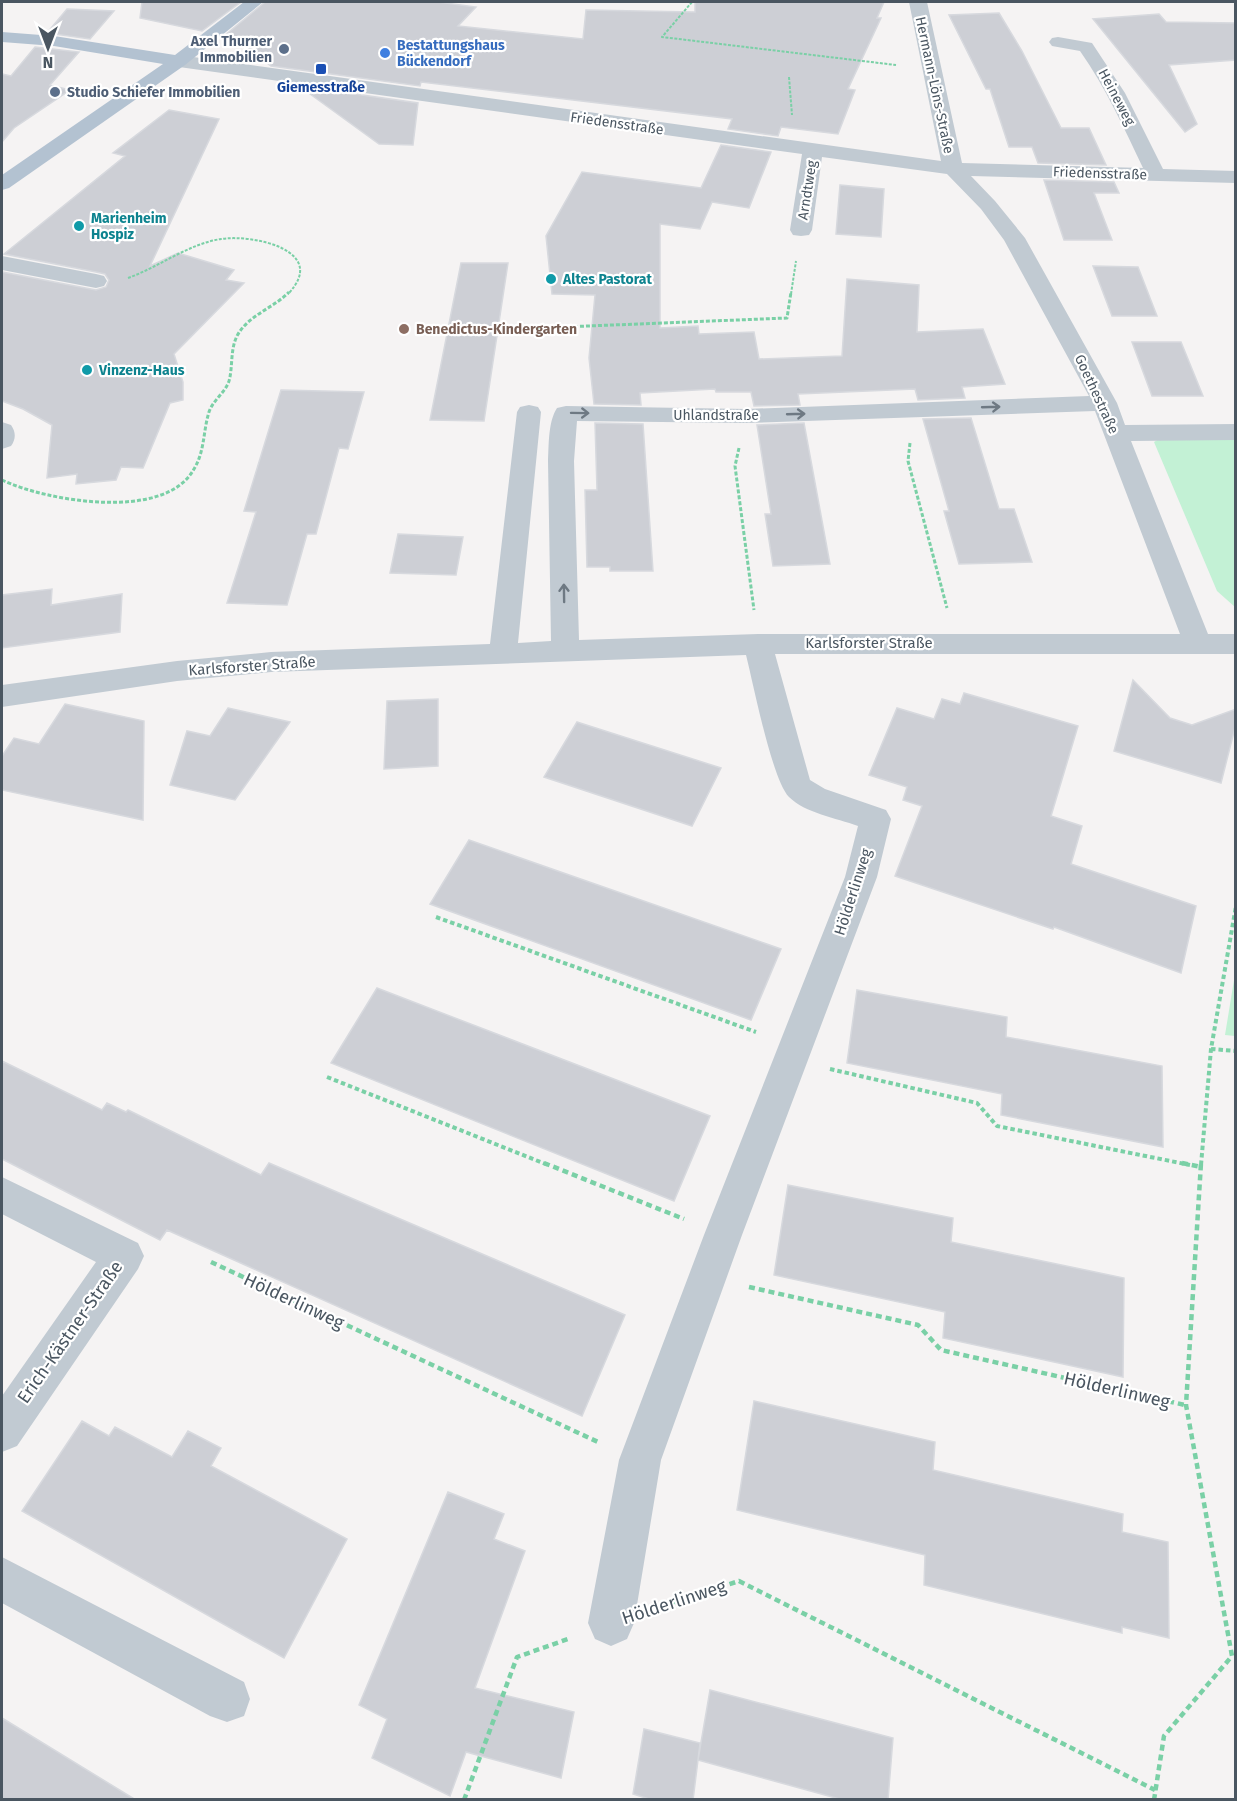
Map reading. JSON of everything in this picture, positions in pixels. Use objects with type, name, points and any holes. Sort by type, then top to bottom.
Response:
[{"type":"main road","points":[[4,181],[180,61],[254,2]]},
{"type":"main road","name":"Friedensstraße","points":[[2,37],[54,41],[180,61]]},
{"type":"street","name":"Hermann-Löns-Straße","points":[[918,2],[953,169]]},
{"type":"street","name":"Heineweg","points":[[1058,42],[1086,47],[1099,64],[1112,84],[1156,175]]},
{"type":"street","name":"Friedensstraße","points":[[180,61],[953,169],[1236,177]]},
{"type":"street","name":"Arndtweg","points":[[801,230],[813,149]]},
{"type":"street","name":"Goethestraße","points":[[953,169],[1002,220],[1014,238],[1105,403],[1198,644]]},
{"type":"street","points":[[2,263],[96,281]]},
{"type":"street","name":"Uhlandstraße","points":[[565,651],[561,461],[566,413],[746,416],[1105,403]]},
{"type":"street","points":[[504,653],[529,412]]},
{"type":"street","points":[[2,430],[2,441]]},
{"type":"street","points":[[1116,433],[1236,432]]},
{"type":"street","name":"Karlsforster Straße","points":[[2,696],[177,671],[271,662],[758,644],[1236,644]]},
{"type":"street","name":"Hölderlinweg","points":[[611,1623],[640,1460],[861,877],[875,819],[814,798],[799,788],[792,775],[758,644]]},
{"type":"street","name":"Erich-Kästner-Straße","points":[[2,1194],[124,1256],[2,1431]]},
{"type":"street","points":[[2,1579],[227,1699]]},
{"type":"path","points":[[692,2],[662,37],[932,69]]},
{"type":"path","points":[[538,328],[787,318],[801,230]]},
{"type":"path","points":[[2,480],[28,490],[108,503],[142,502],[171,492],[191,475],[198,464],[211,408],[227,387],[239,334],[247,323],[273,306],[294,286],[300,271],[299,264],[290,251],[259,241],[232,237],[213,239],[138,275],[120,280],[96,281]]},
{"type":"path","points":[[914,410],[908,461],[956,643]]},
{"type":"path","points":[[746,416],[735,466],[758,644]]},
{"type":"path","points":[[1154,1800],[1164,1736],[1234,1656],[1185,1405],[1211,1049],[1236,906]]},
{"type":"path","points":[[436,917],[794,1053],[977,1103],[998,1126],[1201,1167]]},
{"type":"path","points":[[1211,1049],[1236,1051]]},
{"type":"path","points":[[327,1077],[671,1214]]},
{"type":"path","name":"Hölderlinweg","points":[[211,1262],[573,1431]]},
{"type":"path","name":"Hölderlinweg","points":[[708,1278],[918,1325],[941,1350],[1185,1405]]},
{"type":"path","name":"Hölderlinweg","points":[[611,1623],[739,1581],[1155,1790]]},
{"type":"path","points":[[464,1800],[517,1657],[611,1623]]},
{"type":"green space","points":[[1235,434],[1235,607],[1217,591],[1154,442],[1161,438]]},
{"type":"green space","points":[[1235,974],[1235,1036],[1225,1035]]},
{"type":"building","points":[[142,2],[241,2],[202,31],[140,18]]},
{"type":"building","points":[[265,2],[438,2],[476,7],[458,26],[583,39],[586,10],[695,12],[695,2],[884,2],[877,18],[881,18],[848,89],[855,90],[838,134],[781,127],[778,136],[728,129],[732,119],[421,82],[420,86],[271,66],[246,47],[251,42],[224,36]]},
{"type":"building","points":[[67,9],[114,11],[90,39],[47,33]]},
{"type":"building","points":[[999,13],[1022,51],[1061,128],[1089,128],[1106,165],[1038,163],[1032,147],[1009,147],[990,89],[986,89],[949,15]]},
{"type":"building","points":[[1159,14],[1166,22],[1236,23],[1236,60],[1169,65],[1197,124],[1185,132],[1093,19]]},
{"type":"building","points":[[35,47],[79,52],[50,85],[70,90],[14,128],[2,142],[2,74],[11,76]]},
{"type":"building","points":[[299,86],[418,103],[413,145],[379,144]]},
{"type":"building","points":[[169,110],[219,119],[150,266],[178,253],[234,270],[226,280],[244,283],[174,354],[183,382],[183,400],[170,403],[143,468],[121,467],[116,480],[76,484],[77,474],[47,478],[52,425],[23,409],[2,401],[2,272],[96,290],[106,287],[109,280],[105,274],[4,254],[125,156],[113,153]]},
{"type":"building","points":[[721,145],[771,152],[749,208],[712,202],[700,229],[660,224],[660,328],[698,326],[699,334],[754,332],[759,359],[842,356],[847,279],[919,285],[917,332],[983,329],[1005,384],[962,387],[965,398],[918,400],[915,389],[798,394],[800,405],[754,406],[751,392],[716,392],[715,389],[640,393],[641,405],[594,404],[589,358],[595,295],[552,294],[546,236],[582,172],[701,188]]},
{"type":"building","points":[[1044,180],[1114,182],[1119,193],[1094,193],[1112,240],[1064,240]]},
{"type":"building","points":[[840,185],[884,189],[881,237],[836,234]]},
{"type":"building","points":[[461,263],[508,263],[484,421],[430,420]]},
{"type":"building","points":[[1093,266],[1138,267],[1157,316],[1112,316]]},
{"type":"building","points":[[1132,342],[1181,342],[1203,396],[1152,396]]},
{"type":"building","points":[[281,390],[364,392],[348,449],[339,448],[316,534],[307,534],[287,605],[227,603],[256,512],[244,511]]},
{"type":"building","points":[[971,418],[999,509],[1014,509],[1032,562],[959,564],[944,511],[949,511],[923,419]]},
{"type":"building","points":[[595,423],[643,424],[653,571],[610,571],[610,567],[587,567],[585,490],[597,490]]},
{"type":"building","points":[[804,423],[830,564],[773,566],[765,514],[771,514],[757,425]]},
{"type":"building","points":[[398,534],[463,537],[456,575],[390,573]]},
{"type":"building","points":[[52,589],[51,605],[122,594],[120,632],[2,648],[2,595]]},
{"type":"building","points":[[1133,680],[1170,718],[1192,725],[1236,709],[1236,724],[1221,783],[1114,751]]},
{"type":"building","points":[[964,693],[1078,726],[1051,816],[1082,826],[1071,864],[1196,906],[1181,973],[1054,927],[1053,929],[895,876],[922,806],[903,800],[907,787],[869,775],[897,708],[934,719],[942,699],[960,704]]},
{"type":"building","points":[[438,699],[438,766],[384,769],[387,701]]},
{"type":"building","points":[[65,704],[144,721],[143,820],[2,790],[2,756],[14,738],[39,744]]},
{"type":"building","points":[[228,708],[290,722],[235,800],[170,785],[187,731],[210,736]]},
{"type":"building","points":[[577,722],[721,768],[692,826],[544,777]]},
{"type":"building","points":[[469,840],[781,949],[751,1020],[430,904]]},
{"type":"building","points":[[377,988],[710,1116],[674,1201],[331,1063]]},
{"type":"building","points":[[857,990],[1007,1017],[1006,1037],[1162,1066],[1163,1147],[1001,1115],[1002,1094],[847,1063]]},
{"type":"building","points":[[2,1061],[102,1110],[107,1103],[126,1112],[128,1110],[261,1175],[269,1163],[625,1315],[582,1416],[167,1230],[160,1240],[2,1159]]},
{"type":"building","points":[[788,1185],[953,1218],[951,1242],[1124,1278],[1123,1377],[943,1338],[945,1312],[774,1275]]},
{"type":"building","points":[[754,1401],[935,1442],[933,1470],[1123,1514],[1122,1532],[1168,1542],[1169,1638],[1122,1627],[1122,1633],[924,1585],[925,1555],[737,1510]]},
{"type":"building","points":[[82,1421],[109,1436],[115,1427],[172,1457],[188,1431],[221,1448],[211,1466],[347,1539],[284,1658],[22,1511]]},
{"type":"building","points":[[448,1492],[504,1514],[494,1539],[525,1551],[475,1688],[574,1712],[561,1778],[466,1752],[450,1796],[372,1758],[387,1719],[359,1705]]},
{"type":"building","points":[[710,1690],[893,1738],[888,1800],[843,1800],[698,1760]]},
{"type":"building","points":[[2,1718],[136,1800],[2,1800]]},
{"type":"building","points":[[644,1729],[700,1743],[693,1800],[652,1800],[633,1794]]},
{"type":"place","name":"Axel Thurner Immobilien","points":[[284,49]]},
{"type":"place","name":"Bestattungshaus Bückendorf","points":[[385,53]]},
{"type":"place","name":"Giemesstraße","points":[[321,69]]},
{"type":"place","name":"Studio Schiefer Immobilien","points":[[55,92]]},
{"type":"place","name":"Marienheim Hospiz","points":[[79,226]]},
{"type":"place","name":"Altes Pastorat","points":[[551,279]]},
{"type":"place","name":"Benedictus-Kindergarten","points":[[404,329]]},
{"type":"place","name":"Vinzenz-Haus","points":[[87,370]]}]
